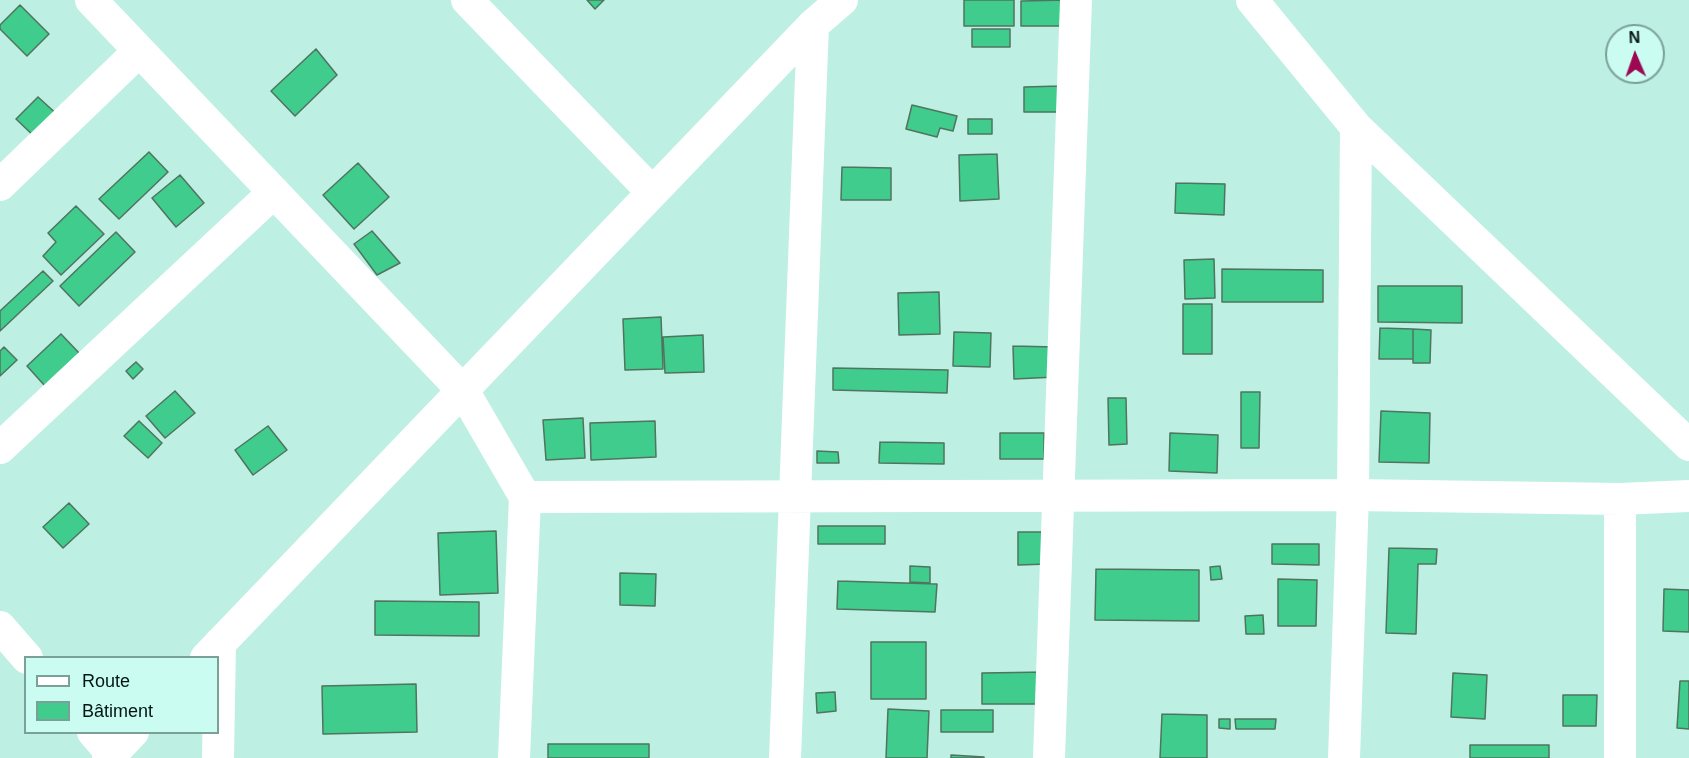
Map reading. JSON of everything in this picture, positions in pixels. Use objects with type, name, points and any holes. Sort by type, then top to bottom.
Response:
[{"type":"street","points":[[91,0],[464,392],[525,497],[513,758]]},
{"type":"street","points":[[467,0],[652,192]]},
{"type":"street","points":[[213,650],[464,392],[813,25],[842,0]]},
{"type":"street","points":[[1049,758],[1076,0]]},
{"type":"street","points":[[1252,0],[1356,127],[1689,445]]},
{"type":"street","points":[[785,758],[813,25]]},
{"type":"street","points":[[0,185],[139,51]]},
{"type":"street","points":[[1344,758],[1353,495],[1356,127]]},
{"type":"street","points":[[0,448],[274,192]]},
{"type":"street","points":[[525,497],[1353,495],[1620,499],[1689,496]]},
{"type":"street","points":[[1620,499],[1620,758]]},
{"type":"street","points":[[0,627],[26,656]]},
{"type":"street","points":[[217,734],[218,758]]},
{"type":"building","points":[[587,0],[604,0],[595,9]]},
{"type":"building","points":[[964,0],[1014,0],[1014,26],[964,26]]},
{"type":"building","points":[[1066,0],[1066,26],[1021,26],[1021,1]]},
{"type":"building","points":[[20,5],[49,34],[27,56],[0,29],[0,25]]},
{"type":"building","points":[[972,29],[1010,29],[1010,47],[972,47]]},
{"type":"building","points":[[316,49],[337,75],[295,116],[271,91]]},
{"type":"building","points":[[1060,86],[1066,112],[1024,112],[1024,87]]},
{"type":"building","points":[[38,97],[60,117],[38,140],[16,119]]},
{"type":"building","points":[[912,105],[957,116],[953,131],[940,128],[937,137],[906,129]]},
{"type":"building","points":[[968,119],[992,119],[992,134],[968,134]]},
{"type":"building","points":[[149,152],[168,172],[119,219],[99,199]]},
{"type":"building","points":[[997,154],[999,199],[960,201],[959,155]]},
{"type":"building","points":[[358,163],[389,197],[354,229],[323,195]]},
{"type":"building","points":[[842,167],[891,168],[891,200],[841,200]]},
{"type":"building","points":[[180,175],[204,203],[176,227],[152,198]]},
{"type":"building","points":[[1176,183],[1225,184],[1224,215],[1175,213]]},
{"type":"building","points":[[76,206],[104,234],[61,275],[43,256],[56,242],[48,233]]},
{"type":"building","points":[[372,231],[400,263],[377,275],[354,244]]},
{"type":"building","points":[[116,232],[135,252],[79,306],[60,286]]},
{"type":"building","points":[[1214,259],[1215,298],[1185,299],[1184,260]]},
{"type":"building","points":[[1222,269],[1323,270],[1323,302],[1222,302]]},
{"type":"building","points":[[43,271],[53,281],[0,331],[0,311]]},
{"type":"building","points":[[1378,286],[1462,286],[1462,323],[1378,322]]},
{"type":"building","points":[[939,292],[940,334],[899,335],[898,293]]},
{"type":"building","points":[[1183,304],[1212,304],[1212,354],[1183,354]]},
{"type":"building","points":[[661,317],[663,369],[625,370],[623,319]]},
{"type":"building","points":[[1380,328],[1413,329],[1413,359],[1379,359]]},
{"type":"building","points":[[1413,329],[1431,330],[1430,363],[1413,363]]},
{"type":"building","points":[[954,332],[991,333],[990,367],[953,366]]},
{"type":"building","points":[[61,334],[80,354],[45,386],[27,366]]},
{"type":"building","points":[[703,335],[704,372],[665,373],[663,337]]},
{"type":"building","points":[[1013,346],[1055,347],[1056,377],[1014,379]]},
{"type":"building","points":[[4,347],[17,360],[0,376],[0,351]]},
{"type":"building","points":[[136,362],[143,369],[133,379],[126,371]]},
{"type":"building","points":[[833,368],[948,370],[947,393],[833,390]]},
{"type":"building","points":[[175,391],[195,413],[165,438],[146,416]]},
{"type":"building","points":[[1241,392],[1260,392],[1259,448],[1241,448]]},
{"type":"building","points":[[1108,398],[1126,398],[1127,444],[1109,445]]},
{"type":"building","points":[[1381,411],[1430,413],[1429,463],[1379,462]]},
{"type":"building","points":[[583,418],[585,458],[546,460],[543,420]]},
{"type":"building","points":[[139,421],[162,443],[148,458],[124,436]]},
{"type":"building","points":[[655,421],[656,457],[591,460],[590,423]]},
{"type":"building","points":[[268,426],[287,450],[253,475],[235,450]]},
{"type":"building","points":[[1000,433],[1044,433],[1044,459],[1000,459]]},
{"type":"building","points":[[1170,433],[1218,435],[1217,473],[1169,471]]},
{"type":"building","points":[[880,442],[944,443],[944,464],[879,463]]},
{"type":"building","points":[[817,451],[838,452],[839,463],[817,463]]},
{"type":"building","points":[[69,503],[89,524],[63,548],[43,527]]},
{"type":"building","points":[[818,526],[885,526],[885,544],[818,544]]},
{"type":"building","points":[[496,531],[498,593],[440,595],[438,533]]},
{"type":"building","points":[[1018,532],[1047,532],[1048,564],[1018,565]]},
{"type":"building","points":[[1272,544],[1319,544],[1319,565],[1272,564]]},
{"type":"building","points":[[1389,548],[1437,549],[1436,564],[1418,564],[1416,634],[1386,633]]},
{"type":"building","points":[[910,566],[930,567],[930,583],[910,582]]},
{"type":"building","points":[[1220,566],[1222,579],[1211,580],[1210,567]]},
{"type":"building","points":[[1096,569],[1199,570],[1199,621],[1095,620]]},
{"type":"building","points":[[620,573],[656,574],[655,606],[620,605]]},
{"type":"building","points":[[1278,579],[1317,580],[1316,626],[1278,626]]},
{"type":"building","points":[[838,581],[937,584],[935,612],[837,609]]},
{"type":"building","points":[[1664,589],[1689,590],[1689,632],[1663,631]]},
{"type":"building","points":[[375,601],[479,602],[479,636],[375,635]]},
{"type":"building","points":[[1263,615],[1264,634],[1246,634],[1245,616]]},
{"type":"building","points":[[871,642],[926,642],[926,699],[871,699]]},
{"type":"building","points":[[1047,672],[1047,704],[982,704],[982,673]]},
{"type":"building","points":[[1453,673],[1487,675],[1485,719],[1451,717]]},
{"type":"building","points":[[1680,681],[1689,681],[1689,729],[1677,728]]},
{"type":"building","points":[[416,684],[417,732],[323,734],[322,686]]},
{"type":"building","points":[[835,692],[836,711],[817,713],[816,693]]},
{"type":"building","points":[[1563,695],[1597,695],[1596,726],[1563,726]]},
{"type":"building","points":[[888,709],[929,711],[927,758],[886,758]]},
{"type":"building","points":[[941,710],[993,710],[993,732],[941,732]]},
{"type":"building","points":[[1162,714],[1207,715],[1207,758],[1160,758]]},
{"type":"building","points":[[1219,719],[1230,719],[1230,729],[1219,728]]},
{"type":"building","points":[[1235,719],[1276,719],[1275,729],[1236,729]]},
{"type":"building","points":[[548,744],[649,744],[649,758],[548,758]]},
{"type":"building","points":[[1470,745],[1549,745],[1549,758],[1470,758]]},
{"type":"building","points":[[951,755],[984,757],[984,758],[951,758]]}]
